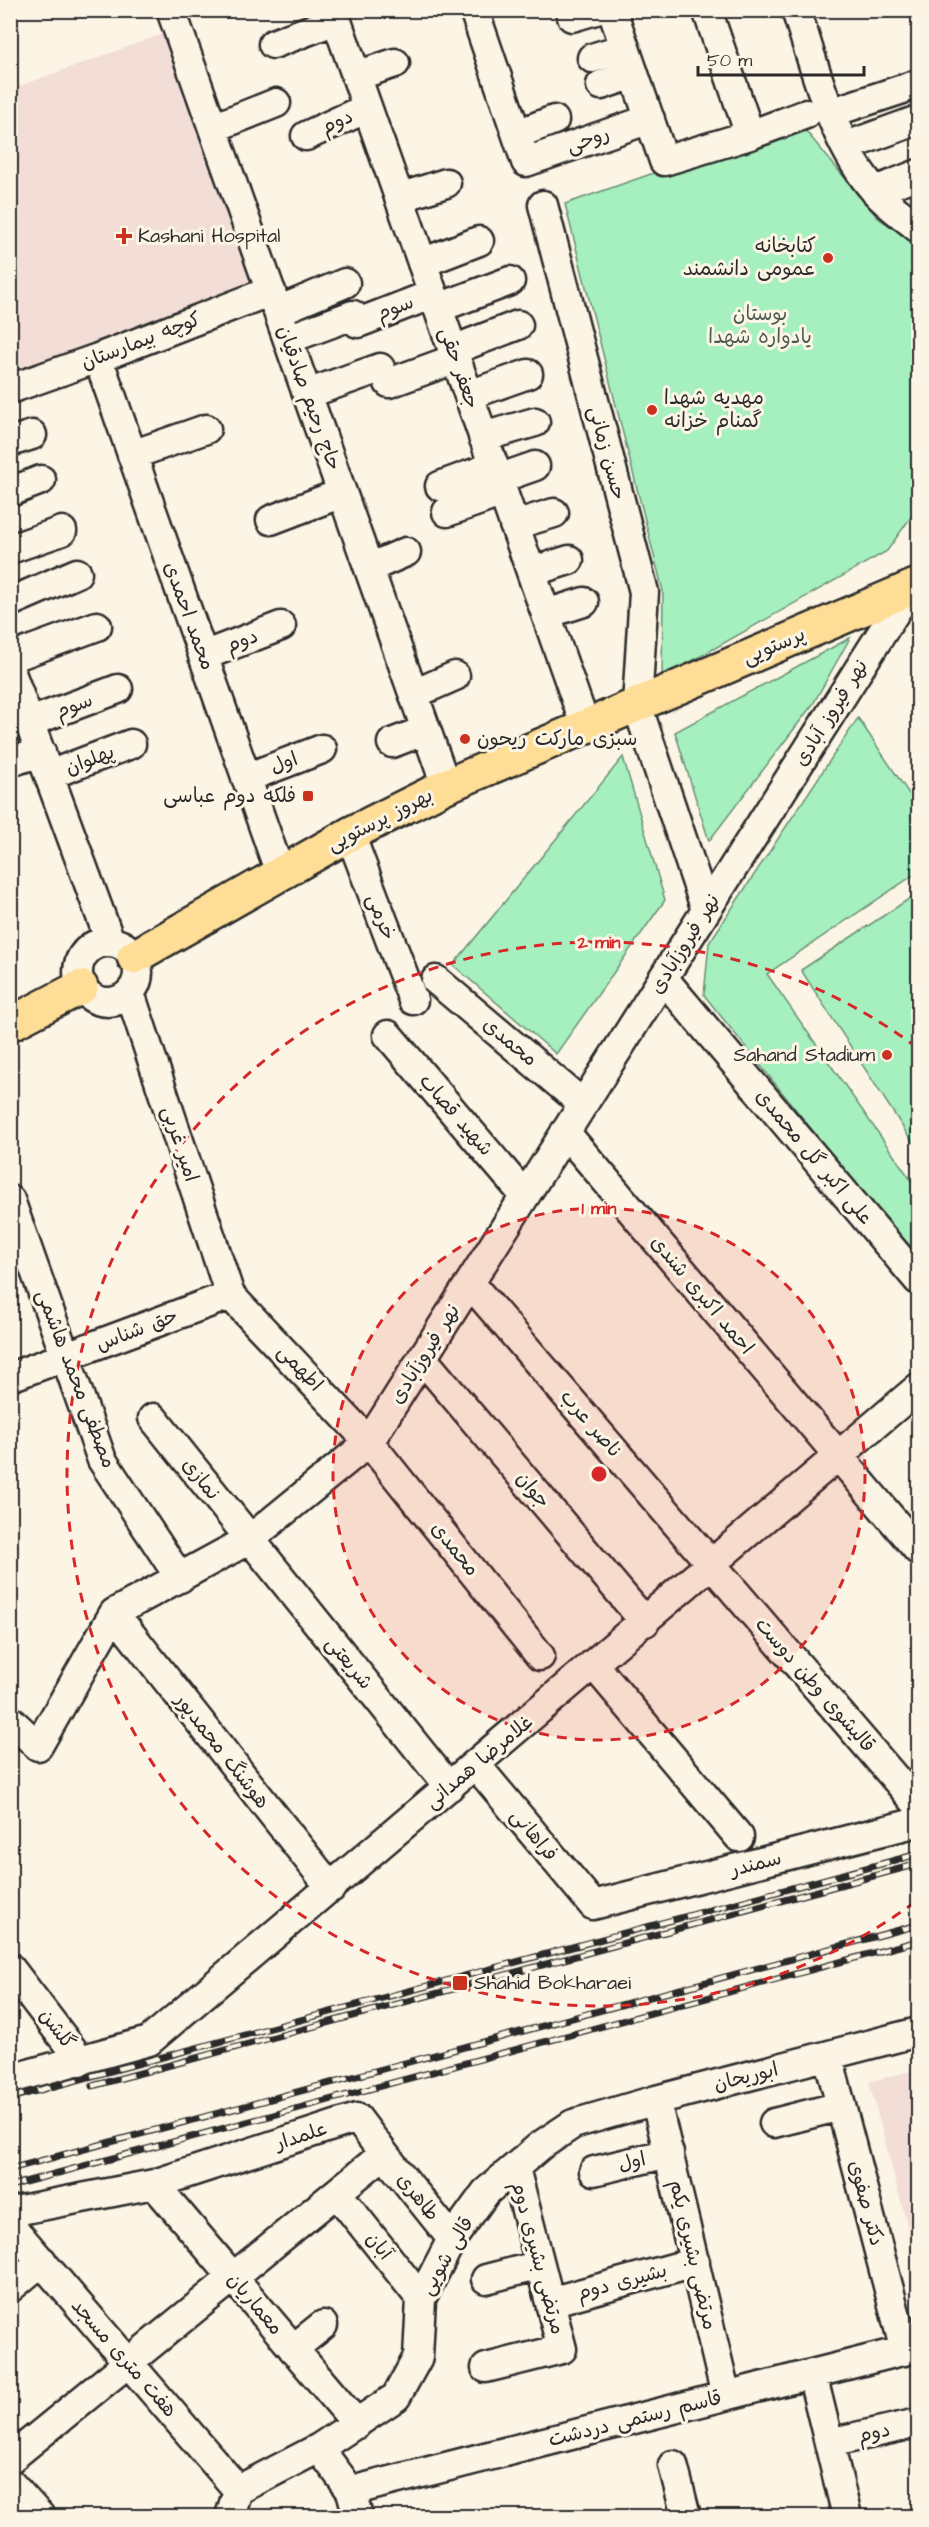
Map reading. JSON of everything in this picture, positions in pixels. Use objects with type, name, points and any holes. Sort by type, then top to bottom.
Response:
[{"type":"main road","name":"پرستویی","points":[[637,705],[915,586]]},
{"type":"main road","name":"بهروز پرستویی","points":[[122,949],[280,873],[350,834],[446,786],[585,725],[637,705]]},
{"type":"main road","points":[[10,1024],[81,987]]},
{"type":"street","name":"حاج رحیم صادقیان","points":[[171,10],[446,786]]},
{"type":"street","points":[[474,10],[517,134],[554,120]]},
{"type":"street","points":[[612,10],[664,161],[918,84]]},
{"type":"street","points":[[796,10],[818,113],[847,146],[875,191],[916,223]]},
{"type":"street","points":[[708,11],[750,135]]},
{"type":"street","points":[[273,44],[335,15]]},
{"type":"street","name":"جعفر حقی","points":[[335,15],[585,725]]},
{"type":"street","points":[[592,58],[630,61]]},
{"type":"street","points":[[601,84],[630,61]]},
{"type":"street","points":[[356,76],[395,63]]},
{"type":"street","points":[[213,128],[276,103]]},
{"type":"street","name":"دوم","points":[[306,136],[367,108]]},
{"type":"street","name":"روحی","points":[[517,134],[526,162],[650,119]]},
{"type":"street","points":[[847,146],[918,120]]},
{"type":"street","points":[[875,191],[918,174]]},
{"type":"street","points":[[399,198],[446,183]]},
{"type":"street","name":"حسن زمانی","points":[[543,206],[644,592],[637,705]]},
{"type":"street","points":[[422,263],[479,241]]},
{"type":"street","name":"سوم","points":[[288,339],[355,319],[510,281]]},
{"type":"street","name":"کوچه بیمارستان","points":[[10,389],[274,301],[345,283]]},
{"type":"street","points":[[307,393],[384,376],[454,354],[518,325]]},
{"type":"street","name":"محمد احمدی","points":[[98,358],[280,873]]},
{"type":"street","points":[[469,395],[528,374]]},
{"type":"street","points":[[483,437],[535,422]]},
{"type":"street","points":[[132,455],[206,429]]},
{"type":"street","points":[[444,499],[535,466]]},
{"type":"street","points":[[10,492],[41,480]]},
{"type":"street","points":[[271,520],[342,493]]},
{"type":"street","points":[[514,525],[554,513]]},
{"type":"street","points":[[10,549],[62,531]]},
{"type":"street","points":[[369,568],[406,552]]},
{"type":"street","points":[[531,572],[569,560]]},
{"type":"street","points":[[10,603],[77,573]]},
{"type":"street","name":"نهر فیروز آبادی","points":[[747,845],[915,586]]},
{"type":"street","points":[[546,614],[584,602]]},
{"type":"street","points":[[10,658],[97,626]]},
{"type":"street","name":"دوم","points":[[203,656],[281,626]]},
{"type":"street","points":[[10,670],[45,764],[122,949],[138,969],[137,982],[130,993],[118,1001],[104,1002],[91,997],[81,987],[77,971],[82,955],[94,944],[122,949]]},
{"type":"street","points":[[414,694],[455,676]]},
{"type":"street","name":"سوم","points":[[30,723],[118,689]]},
{"type":"street","points":[[637,705],[706,910]]},
{"type":"street","points":[[392,743],[426,730]]},
{"type":"street","name":"پهلوان","points":[[10,762],[45,764],[132,744]]},
{"type":"street","name":"اول","points":[[246,778],[322,749]]},
{"type":"street","name":"خرمی","points":[[350,834],[413,1000]]},
{"type":"street","name":"نهر فیروزآبادی","points":[[114,1613],[250,1539],[369,1442],[747,845]]},
{"type":"street","name":"علی اکبر گل محمدی","points":[[663,978],[918,1280]]},
{"type":"street","name":"محمدی","points":[[436,980],[583,1104]]},
{"type":"street","name":"امیر غربی","points":[[130,993],[230,1295]]},
{"type":"street","name":"شهید قصاب","points":[[388,1035],[525,1196]]},
{"type":"street","name":"احمد اکبری شندی","points":[[565,1132],[918,1550]]},
{"type":"street","name":"مصطفی محمد هاشمی","points":[[10,1200],[102,1460],[180,1578]]},
{"type":"street","name":"ناصر عرب","points":[[470,1283],[712,1565]]},
{"type":"street","name":"حق شناس","points":[[10,1377],[230,1295]]},
{"type":"street","name":"اطهمی","points":[[230,1295],[369,1442]]},
{"type":"street","name":"جوان","points":[[422,1358],[645,1622]]},
{"type":"street","name":"غلامرضا همدانی","points":[[10,2079],[149,2041],[840,1457],[918,1388]]},
{"type":"street","name":"نمازی","points":[[153,1418],[250,1539]]},
{"type":"street","name":"محمدی","points":[[369,1442],[540,1656]]},
{"type":"street","name":"شریعتی","points":[[250,1539],[449,1787]]},
{"type":"street","name":"قالیشوی وطن دوست","points":[[712,1565],[918,1805]]},
{"type":"street","points":[[10,1720],[38,1746],[114,1613]]},
{"type":"street","name":"هوشنگ محمدپور","points":[[114,1613],[331,1888]]},
{"type":"street","points":[[594,1665],[739,1838]]},
{"type":"street","name":"فراهانی","points":[[476,1765],[593,1905]]},
{"type":"street","name":"سمندر","points":[[593,1905],[918,1822]]},
{"type":"street","name":"گلشن","points":[[10,1968],[81,2061]]},
{"type":"street","name":"ابوریحان","points":[[573,2124],[656,2100],[918,2032]]},
{"type":"street","name":"دکتر صفوی","points":[[828,2056],[912,2349]]},
{"type":"street","points":[[774,2123],[841,2106]]},
{"type":"street","name":"مرتضی بشیری یکم","points":[[659,2114],[726,2396]]},
{"type":"street","name":"علمدار","points":[[10,2212],[154,2184],[357,2118],[384,2154]]},
{"type":"street","name":"قالی شویی","points":[[234,2503],[396,2397],[418,2357],[421,2299],[452,2239],[486,2192],[540,2146],[573,2124]]},
{"type":"street","name":"اول","points":[[594,2171],[669,2153]]},
{"type":"street","points":[[10,2458],[384,2154]]},
{"type":"street","name":"طاهری","points":[[384,2154],[452,2239]]},
{"type":"street","name":"مرتضی بشیری دوم","points":[[486,2368],[562,2349],[515,2168]]},
{"type":"street","name":"معماریان","points":[[154,2184],[357,2424]]},
{"type":"street","name":"آبان","points":[[337,2193],[421,2299]]},
{"type":"street","name":"هفت متری مسجد","points":[[10,2225],[129,2363],[234,2503]]},
{"type":"street","points":[[10,2288],[42,2261]]},
{"type":"street","name":"بشیری دوم","points":[[550,2302],[694,2262]]},
{"type":"street","points":[[486,2279],[540,2265]]},
{"type":"street","points":[[293,2349],[323,2325]]},
{"type":"street","name":"قاسم رستمی دردشت","points":[[355,2504],[726,2396],[912,2349]]},
{"type":"street","points":[[812,2374],[847,2517]]},
{"type":"street","name":"دوم","points":[[829,2443],[918,2423]]},
{"type":"street","points":[[320,2448],[355,2504]]},
{"type":"street","points":[[673,2465],[686,2517]]},
{"type":"street","points":[[10,2483],[40,2517]]},
{"type":"shaded area","name":"Kashani Hospital","points":[[163,34],[255,284],[11,378],[11,89]]},
{"type":"shaded area","points":[[918,2069],[918,2254],[915,2255],[869,2082]]},
{"type":"green space","name":"بوستان یادواره شهدا","points":[[805,130],[878,218],[918,245],[918,507],[887,551],[662,678],[663,591],[565,204],[714,152]]},
{"type":"green space","points":[[850,638],[813,704],[709,841],[675,732]]},
{"type":"green space","points":[[858,718],[918,807],[918,872],[767,974],[918,1187],[918,1262],[704,995],[709,943]]},
{"type":"green space","points":[[623,757],[665,900],[556,1054],[453,965]]},
{"type":"green space","name":"Sahand Stadium","points":[[918,893],[918,1140],[913,1143],[801,970]]},
{"type":"railway","points":[[10,2098],[918,1854]]},
{"type":"railway","points":[[92,2086],[918,1864]]},
{"type":"railway","points":[[10,2169],[918,1925]]},
{"type":"railway","points":[[10,2186],[918,1941]]},
{"type":"place","name":"Kashani Hospital","points":[[124,236]]},
{"type":"place","name":"کتابخانه عمومی دانشمند","points":[[828,258]]},
{"type":"place","name":"مهدیه شهدا گمنام خزانه","points":[[652,410]]},
{"type":"place","name":"سبزی مارکت ریحون","points":[[465,739]]},
{"type":"place","name":"فلکه دوم عباسی","points":[[308,796]]},
{"type":"place","name":"Sahand Stadium","points":[[887,1055]]},
{"type":"place","name":"Shahid Bokharaei","points":[[460,1983]]}]
